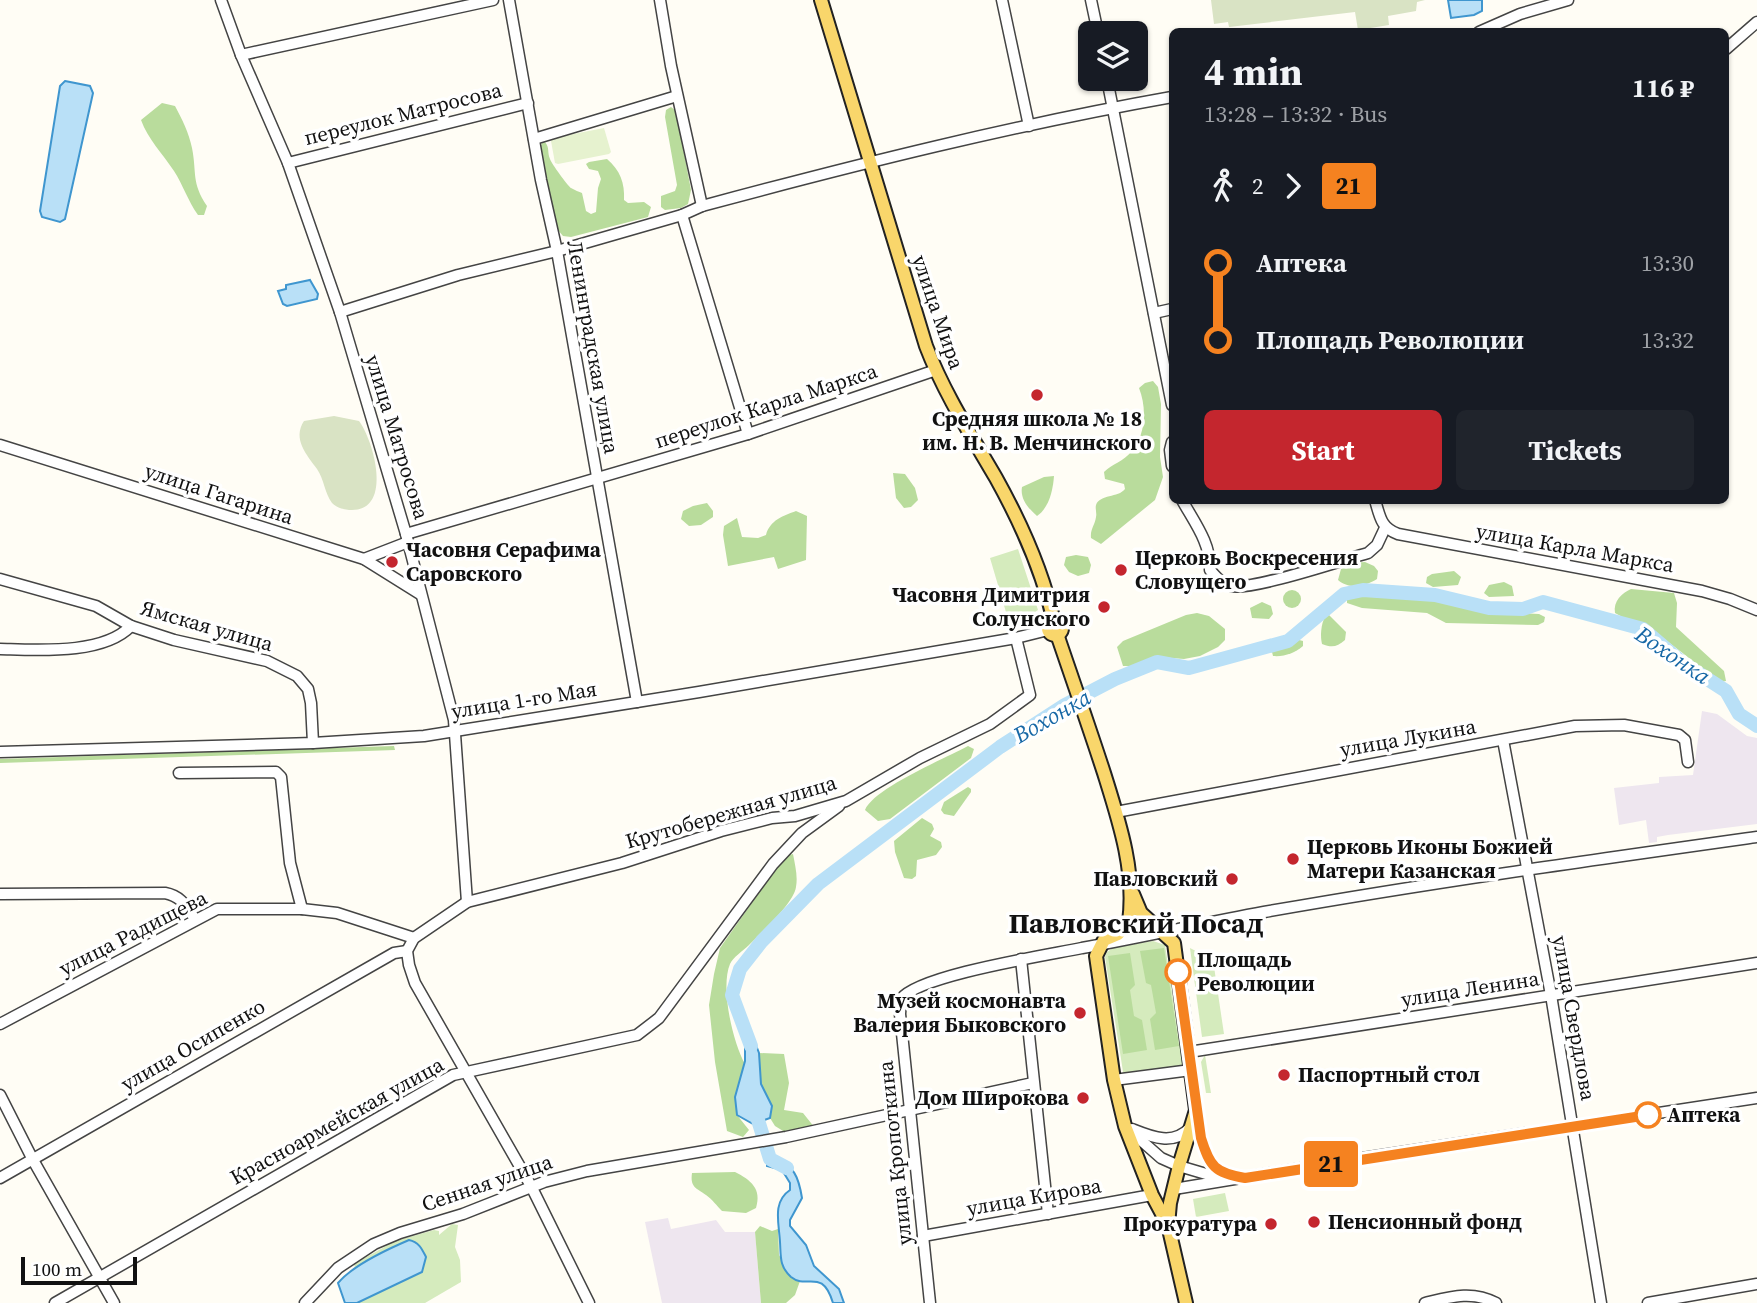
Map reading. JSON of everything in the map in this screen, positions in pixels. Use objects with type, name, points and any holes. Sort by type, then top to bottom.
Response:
[{"type":"main road","name":"улица Мира","points":[[821,0],[923,338],[936,370],[1015,514],[1051,605],[1053,629],[1071,672],[1116,812],[1131,890]]},
{"type":"main road","points":[[1131,890],[1141,913],[1174,943],[1196,1110],[1179,1166],[1168,1225]]},
{"type":"main road","points":[[1131,890],[1129,922],[1125,929],[1104,940],[1096,956],[1114,1080],[1125,1126],[1152,1195],[1168,1225],[1186,1303]]},
{"type":"street","name":"улица Матросова","points":[[221,0],[241,55],[288,163],[340,312],[407,538],[455,731],[467,902]]},
{"type":"street","points":[[241,55],[493,0]]},
{"type":"street","name":"Ленинградская улица","points":[[509,0],[557,251],[637,702]]},
{"type":"street","points":[[660,0],[677,96],[702,206]]},
{"type":"street","points":[[1002,0],[1029,126]]},
{"type":"street","points":[[1091,0],[1095,21]]},
{"type":"street","points":[[1488,28],[1520,14],[1568,0]]},
{"type":"street","points":[[1729,46],[1757,22]]},
{"type":"street","points":[[1109,91],[1169,390]]},
{"type":"street","points":[[534,139],[677,96]]},
{"type":"street","points":[[340,312],[458,275],[557,251],[682,215],[702,206],[856,165],[1169,98]]},
{"type":"street","name":"переулок Матросова","points":[[288,163],[527,103]]},
{"type":"street","points":[[682,215],[748,434]]},
{"type":"street","points":[[1154,313],[1169,310]]},
{"type":"street","name":"переулок Карла Маркса","points":[[364,559],[407,538],[748,434],[936,370]]},
{"type":"street","name":"улица Гагарина","points":[[0,445],[364,559],[420,594]]},
{"type":"street","points":[[1185,504],[1198,523],[1210,570],[1220,582],[1231,586],[1257,584],[1368,553],[1377,545],[1385,528],[1376,504]]},
{"type":"street","name":"улица Карла Маркса","points":[[1385,528],[1409,537],[1702,591],[1757,610]]},
{"type":"street","name":"Ямская улица","points":[[0,579],[96,606],[131,626],[174,640],[267,661],[297,676],[308,689],[313,743]]},
{"type":"street","points":[[0,649],[37,650],[88,646],[123,634],[131,626]]},
{"type":"street","name":"улица 1-го Мая","points":[[0,751],[392,739],[637,702],[1016,638],[1053,629]]},
{"type":"street","name":"Крутобережная улица","points":[[414,938],[467,902],[622,863],[721,831],[772,818],[794,816],[846,801],[920,758],[990,724],[1030,695],[1016,638]]},
{"type":"street","name":"улица Лукина","points":[[1116,812],[1575,726],[1624,725],[1679,735],[1685,740],[1688,762]]},
{"type":"street","name":"улица Свердлова","points":[[1503,740],[1574,1125],[1601,1303]]},
{"type":"street","points":[[178,774],[276,772],[281,777],[290,863],[302,909]]},
{"type":"street","name":"Красноармейская улица","points":[[55,1303],[453,1075],[638,1035],[659,1018],[773,864],[802,833],[846,801]]},
{"type":"street","points":[[794,816],[802,822],[802,833]]},
{"type":"street","points":[[1048,1214],[1021,959],[1264,913],[1527,870],[1757,837]]},
{"type":"street","points":[[0,894],[165,893],[175,895],[181,900],[195,919]]},
{"type":"street","name":"улица Радищева","points":[[0,1024],[217,909],[302,909],[337,913],[414,938]]},
{"type":"street","points":[[414,938],[407,951],[415,983],[531,1186],[586,1302]]},
{"type":"street","name":"улица Осипенко","points":[[0,1178],[394,953],[407,951]]},
{"type":"street","name":"улица Кропоткина","points":[[930,1303],[900,1014],[901,999],[916,987],[1021,959]]},
{"type":"street","name":"улица Ленина","points":[[1189,1052],[1757,963]]},
{"type":"street","points":[[1114,1080],[1191,1070]]},
{"type":"street","name":"Сенная улица","points":[[305,1303],[338,1268],[374,1244],[400,1233],[463,1214],[531,1186],[587,1171],[746,1145],[1033,1083]]},
{"type":"street","points":[[0,1095],[33,1160],[114,1303]]},
{"type":"street","points":[[1174,1189],[1757,1098]]},
{"type":"street","points":[[1196,1110],[1209,1161],[1226,1174],[1245,1178]]},
{"type":"street","points":[[1125,1126],[1157,1139],[1184,1135],[1190,1128]]},
{"type":"street","points":[[1125,1126],[1161,1158],[1227,1180]]},
{"type":"street","name":"улица Кирова","points":[[923,1236],[1152,1195]]},
{"type":"street","points":[[1648,1303],[1757,1284]]},
{"type":"street","points":[[1424,1303],[1470,1294],[1496,1303]]},
{"type":"shaded area","points":[[1702,711],[1717,714],[1747,736],[1757,738],[1757,824],[1668,835],[1657,837],[1657,842],[1649,843],[1646,820],[1619,825],[1614,788],[1659,783],[1659,777],[1693,775]]},
{"type":"shaded area","points":[[668,1218],[671,1229],[716,1220],[725,1232],[755,1232],[761,1303],[662,1303],[645,1222]]},
{"type":"green space","points":[[1211,0],[1425,0],[1417,2],[1416,11],[1388,16],[1389,25],[1370,28],[1358,28],[1355,12],[1229,27],[1228,22],[1214,24]]},
{"type":"green space","points":[[162,103],[175,106],[187,132],[197,184],[207,206],[204,215],[198,215],[141,120]]},
{"type":"green space","points":[[671,107],[676,111],[691,190],[688,204],[681,208],[665,210],[661,207],[661,196],[675,191],[677,185],[665,117],[666,110]]},
{"type":"green space","points":[[604,128],[611,152],[609,154],[555,163],[551,141],[553,138]]},
{"type":"green space","points":[[545,142],[550,159],[560,174],[571,188],[582,193],[586,211],[591,214],[596,212],[601,179],[598,171],[589,169],[586,164],[607,159],[621,177],[624,200],[628,203],[644,202],[651,207],[648,217],[571,237],[563,236],[558,230],[540,148]]},
{"type":"green space","points":[[1153,381],[1158,387],[1161,404],[1160,457],[1163,477],[1155,500],[1101,544],[1091,538],[1096,505],[1101,499],[1125,489],[1124,484],[1105,479],[1104,472],[1128,455],[1140,438],[1144,421],[1139,388]]},
{"type":"green space","points":[[334,416],[359,421],[370,443],[376,487],[372,499],[365,507],[347,510],[332,503],[319,473],[302,446],[300,434],[304,421]]},
{"type":"green space","points":[[893,473],[905,474],[915,488],[918,500],[911,507],[904,508],[896,498]]},
{"type":"green space","points":[[1054,476],[1047,504],[1037,516],[1025,503],[1022,487],[1044,477]]},
{"type":"green space","points":[[707,503],[713,511],[713,517],[701,525],[689,526],[681,519],[683,511]]},
{"type":"green space","points":[[796,511],[807,516],[806,560],[778,569],[774,557],[728,566],[724,526],[737,518],[742,537],[758,538],[766,535],[778,519]]},
{"type":"green space","points":[[1018,549],[1038,610],[1022,620],[1005,625],[1008,619],[990,558]]},
{"type":"green space","points":[[1066,557],[1088,557],[1091,565],[1089,573],[1078,576],[1069,572],[1064,565]]},
{"type":"green space","points":[[1365,562],[1378,571],[1377,579],[1358,586],[1347,585],[1338,580],[1341,569],[1353,563]]},
{"type":"green space","points":[[1454,571],[1461,577],[1458,585],[1433,587],[1426,583],[1427,577],[1432,574]]},
{"type":"green space","points":[[1504,582],[1512,586],[1514,596],[1489,597],[1484,593],[1489,585]]},
{"type":"green space","points":[[1631,589],[1674,593],[1677,603],[1676,627],[1724,671],[1726,681],[1720,682],[1649,627],[1615,613],[1619,598]]},
{"type":"green space","points":[[1292,590],[1298,593],[1301,599],[1298,605],[1292,608],[1286,605],[1283,599],[1286,593]]},
{"type":"green space","points":[[1363,594],[1426,598],[1496,612],[1539,614],[1545,617],[1544,622],[1538,625],[1446,623],[1427,613],[1362,608],[1347,603],[1347,599]]},
{"type":"green space","points":[[1262,602],[1271,606],[1273,614],[1269,619],[1252,618],[1250,608]]},
{"type":"green space","points":[[1197,613],[1209,616],[1225,629],[1225,640],[1218,647],[1200,656],[1184,659],[1159,657],[1138,666],[1123,666],[1117,647],[1123,641]]},
{"type":"green space","points":[[1329,615],[1346,632],[1345,640],[1334,646],[1322,644],[1321,641],[1323,623]]},
{"type":"green space","points":[[1299,640],[1303,641],[1303,646],[1296,651],[1273,656],[1272,652]]},
{"type":"green space","points":[[394,746],[395,750],[0,763],[0,759]]},
{"type":"green space","points":[[968,746],[974,749],[971,758],[890,819],[878,821],[865,810],[871,801],[895,784]]},
{"type":"green space","points":[[968,787],[971,792],[954,816],[944,814],[941,810],[944,802]]},
{"type":"green space","points":[[922,818],[932,824],[934,829],[930,836],[941,842],[942,847],[936,855],[917,860],[916,876],[912,879],[904,878],[894,841]]},
{"type":"green space","points":[[793,854],[797,879],[794,894],[776,917],[733,959],[727,974],[729,1015],[745,1064],[735,1097],[737,1115],[749,1130],[743,1137],[727,1131],[715,1062],[709,1005],[714,974],[720,948],[785,856]]},
{"type":"green space","points":[[1153,941],[1165,945],[1184,1070],[1124,1078],[1105,957],[1113,948]]},
{"type":"green space","points":[[1164,948],[1179,1046],[1155,1050],[1150,1019],[1156,1013],[1151,985],[1146,983],[1140,951]]},
{"type":"green space","points":[[1190,948],[1213,960],[1224,1034],[1202,1037]]},
{"type":"green space","points":[[1130,953],[1135,985],[1130,990],[1134,1016],[1142,1020],[1147,1050],[1123,1054],[1108,956]]},
{"type":"green space","points":[[759,1053],[784,1054],[789,1083],[784,1110],[803,1113],[815,1128],[788,1134],[775,1126],[770,1118],[772,1106],[761,1084]]},
{"type":"green space","points":[[1205,1055],[1211,1093],[1206,1093],[1201,1062]]},
{"type":"green space","points":[[735,1172],[754,1186],[758,1195],[756,1208],[746,1213],[722,1211],[694,1187],[692,1181],[692,1173]]},
{"type":"green space","points":[[1225,1193],[1229,1211],[1196,1217],[1193,1199]]},
{"type":"green space","points":[[452,1224],[458,1225],[455,1247],[460,1260],[461,1282],[425,1303],[357,1303],[403,1281],[409,1240],[355,1268],[354,1264],[395,1241],[434,1230],[439,1231],[439,1235]]},
{"type":"green space","points":[[760,1226],[772,1231],[778,1229],[779,1255],[792,1278],[800,1281],[795,1295],[786,1303],[761,1303],[755,1232]]},
{"type":"water","points":[[1448,0],[1482,0],[1482,11],[1474,15],[1451,18]]},
{"type":"water","points":[[65,81],[90,86],[93,93],[65,219],[60,222],[42,217],[40,211],[60,86]]},
{"type":"water","points":[[310,280],[318,294],[317,299],[287,306],[283,304],[278,291],[286,289],[286,285]]},
{"type":"water","points":[[745,1028],[750,1030],[759,1053],[761,1084],[772,1106],[770,1118],[753,1124],[737,1115],[735,1097],[745,1061]]},
{"type":"water","points":[[772,1160],[786,1164],[797,1178],[802,1198],[790,1220],[790,1226],[806,1245],[814,1266],[839,1289],[844,1303],[833,1303],[829,1292],[819,1282],[797,1280],[784,1269],[778,1213],[784,1195],[790,1190],[790,1183],[782,1170],[767,1166]]},
{"type":"water","points":[[409,1240],[418,1244],[426,1257],[422,1272],[357,1303],[345,1303],[338,1283],[344,1276],[371,1258]]},
{"type":"waterway","name":"Вохонка","points":[[751,1046],[732,995],[740,969],[762,941],[818,884],[1000,747],[1065,705],[1115,679],[1157,662],[1189,668],[1288,641],[1344,594],[1363,590],[1435,595],[1489,608],[1523,609],[1543,602],[1643,629],[1684,664],[1726,691],[1739,714],[1757,726]]},
{"type":"waterway","name":"Вохонка","points":[[754,1107],[770,1159],[787,1168]]},
{"type":"bus line","name":"21","points":[[1178,972],[1201,1138],[1209,1161],[1217,1170],[1226,1174],[1245,1178],[1648,1115]]},
{"type":"place","name":"Средняя школа № 18 им. Н. В. Менчинского","points":[[1037,395]]},
{"type":"place","name":"Часовня Серафима Саровского","points":[[392,562]]},
{"type":"place","name":"Церковь Воскресения Словущего","points":[[1121,570]]},
{"type":"place","name":"Часовня Димитрия Солунского","points":[[1104,607]]},
{"type":"place","name":"Церковь Иконы Божией Матери Казанская","points":[[1293,859]]},
{"type":"place","name":"Павловский","points":[[1232,879]]},
{"type":"place","name":"Площадь Революции","points":[[1178,972]]},
{"type":"place","name":"Музей космонавта Валерия Быковского","points":[[1080,1013]]},
{"type":"place","name":"Паспортный стол","points":[[1284,1075]]},
{"type":"place","name":"Дом Широкова","points":[[1083,1098]]},
{"type":"place","name":"Аптека","points":[[1648,1115]]},
{"type":"place","name":"Пенсионный фонд","points":[[1314,1222]]},
{"type":"place","name":"Прокуратура","points":[[1271,1224]]},
{"type":"district","name":"Павловский Посад","points":[[1136,923]]}]
